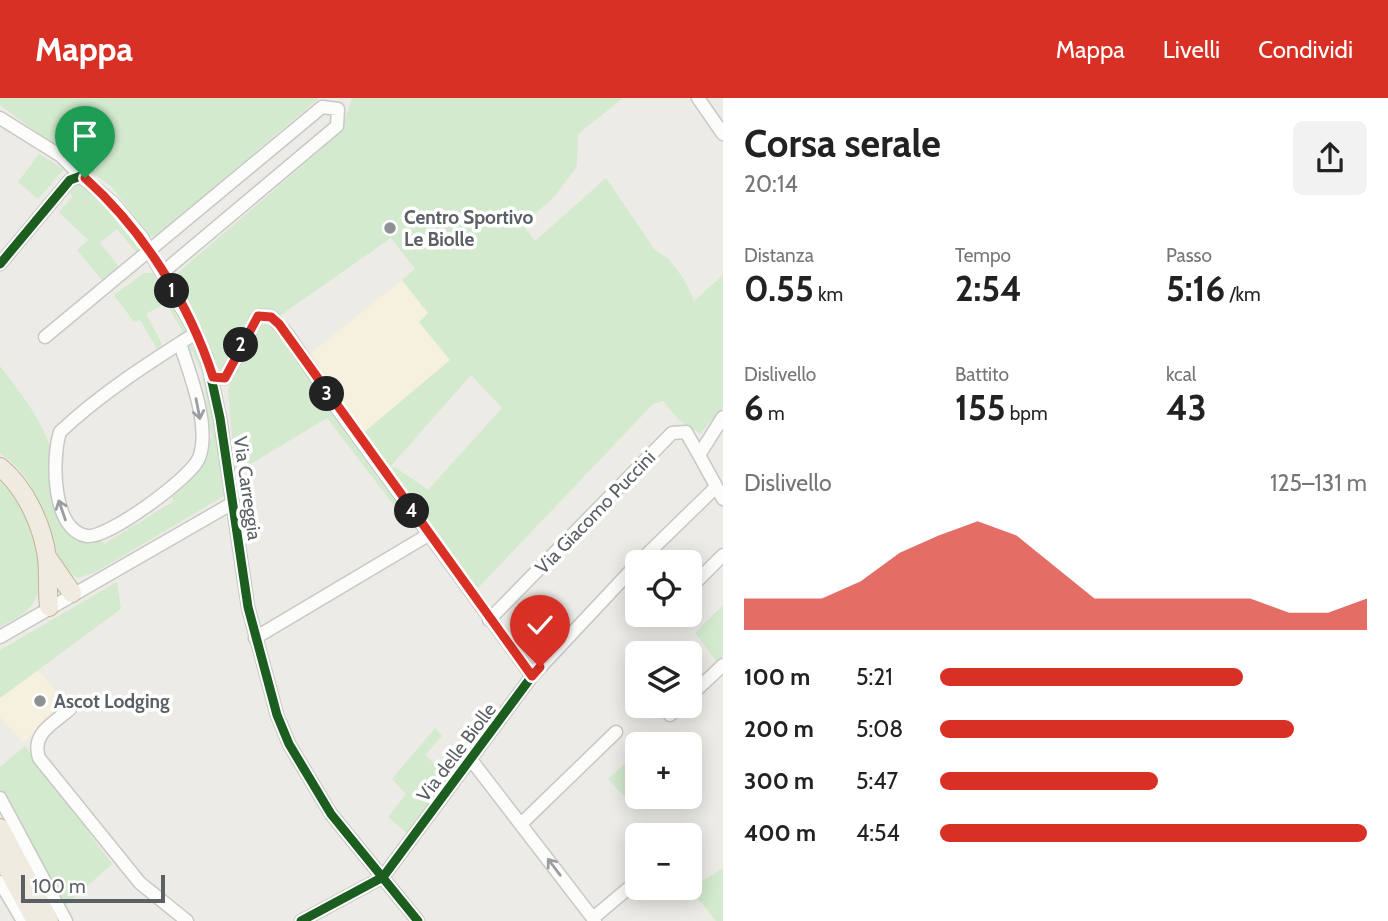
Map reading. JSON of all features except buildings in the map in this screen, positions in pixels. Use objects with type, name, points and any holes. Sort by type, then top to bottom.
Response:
[{"type":"highway","points":[[0,467],[13,479],[25,498],[47,557],[72,593]]},
{"type":"highway","points":[[47,557],[49,607]]},
{"type":"highway","points":[[0,828],[49,921]]},
{"type":"highway","points":[[0,855],[36,921]]},
{"type":"street","points":[[698,98],[723,134]]},
{"type":"street","points":[[45,337],[322,107],[338,109],[337,126],[162,273]]},
{"type":"street","name":"Via Carreggia","points":[[0,118],[61,156],[113,204],[150,252],[196,333],[213,377],[231,504],[255,638],[277,715],[295,756],[331,814],[418,921]]},
{"type":"street","points":[[0,264],[70,180],[81,176]]},
{"type":"street","points":[[213,377],[225,378],[258,316],[271,317],[288,335],[299,355],[532,676]]},
{"type":"street","name":"Via Carreggia","points":[[180,344],[200,412],[202,443],[199,458],[180,483],[119,522],[98,533],[85,536],[69,526],[58,501],[57,442],[60,432],[147,365],[196,333]]},
{"type":"street","points":[[719,494],[699,455],[723,417]]},
{"type":"street","name":"Via Giacomo Puccini","points":[[489,620],[672,433],[685,432],[699,455]]},
{"type":"street","name":"Via delle Biolle","points":[[653,550],[719,494]]},
{"type":"street","points":[[0,637],[72,593],[231,504]]},
{"type":"street","points":[[255,638],[428,535]]},
{"type":"street","points":[[702,576],[723,555]]},
{"type":"street","name":"Via delle Biolle","points":[[383,877],[472,761],[532,676],[625,577]]},
{"type":"street","points":[[702,685],[723,665]]},
{"type":"street","points":[[70,709],[39,736],[35,744],[38,758],[140,883],[187,921]]},
{"type":"street","points":[[522,824],[616,732]]},
{"type":"street","points":[[472,761],[594,920],[625,892]]},
{"type":"street","points":[[0,798],[66,921]]},
{"type":"street","points":[[301,921],[383,877]]},
{"type":"street","points":[[0,881],[23,921]]},
{"type":"shaded area","points":[[402,280],[428,313],[419,322],[450,360],[361,435],[306,357]]},
{"type":"shaded area","points":[[38,670],[68,706],[23,742],[0,717],[0,698]]},
{"type":"green space","points":[[0,98],[319,98],[155,237],[148,236],[112,187],[0,105]]},
{"type":"green space","points":[[352,98],[623,98],[578,134],[577,166],[555,196],[523,225],[535,241],[606,178],[655,250],[669,259],[685,281],[694,301],[723,275],[723,407],[700,434],[679,420],[663,401],[653,404],[476,590],[361,435],[450,360],[419,322],[428,313],[402,280],[415,269],[391,238],[278,317],[276,309],[258,309],[247,319],[225,368],[218,370],[205,333],[173,277],[331,141],[342,128]],"holes":[[[471,375],[502,408],[428,490],[395,467],[389,468]]]},
{"type":"green space","points":[[39,154],[64,169],[38,199],[18,182]]},
{"type":"green space","points":[[83,181],[117,215],[115,219],[140,250],[138,254],[117,229],[100,243],[120,268],[102,280],[77,250],[88,240],[59,212],[73,196],[68,192]]},
{"type":"green space","points":[[144,273],[153,273],[187,334],[179,339],[177,336],[183,332],[166,303],[146,314],[162,344],[157,349],[140,320],[134,322],[114,295]]},
{"type":"green space","points":[[266,324],[273,327],[405,510],[399,512],[327,418],[244,468],[246,514],[234,460],[228,389],[258,327]]},
{"type":"green space","points":[[191,345],[200,358],[212,395],[224,496],[94,573],[77,578],[64,566],[55,551],[29,483],[17,467],[0,454],[0,366],[21,393],[49,443],[53,466],[52,501],[61,523],[78,537],[85,540],[100,538],[104,544],[174,501],[170,495],[195,472],[206,439],[212,438],[202,373],[192,351],[186,353],[185,350]]},
{"type":"green space","points":[[0,478],[28,521],[40,557],[41,574],[38,591],[28,610],[0,627]]},
{"type":"green space","points":[[117,582],[121,609],[0,698],[0,650]]},
{"type":"green space","points":[[723,605],[723,656],[717,662],[695,633]]},
{"type":"green space","points":[[435,728],[442,736],[425,755],[451,779],[407,833],[388,817],[406,794],[392,779]]},
{"type":"green space","points":[[25,746],[112,864],[63,908],[0,789],[0,767]]},
{"type":"green space","points":[[625,763],[625,797],[608,779]]},
{"type":"green space","points":[[723,868],[723,921],[716,921],[699,900],[702,900],[702,881]]},
{"type":"cycle path","points":[[0,264],[70,180],[81,176],[113,203],[142,238],[196,333],[207,359],[220,418],[248,607],[277,715],[289,744],[331,814],[418,921]]},
{"type":"cycle path","points":[[213,377],[225,378],[258,316],[271,316],[288,335],[335,405],[532,676],[383,877],[301,921]]},
{"type":"place","name":"Centro Sportivo Le Biolle","points":[[390,228]]},
{"type":"place","name":"Ascot Lodging","points":[[40,701]]},
{"type":"route","points":[[85,178],[113,204],[142,238],[196,333],[213,377],[225,378],[258,316],[271,317],[279,324],[489,620],[532,676],[540,667]]}]
